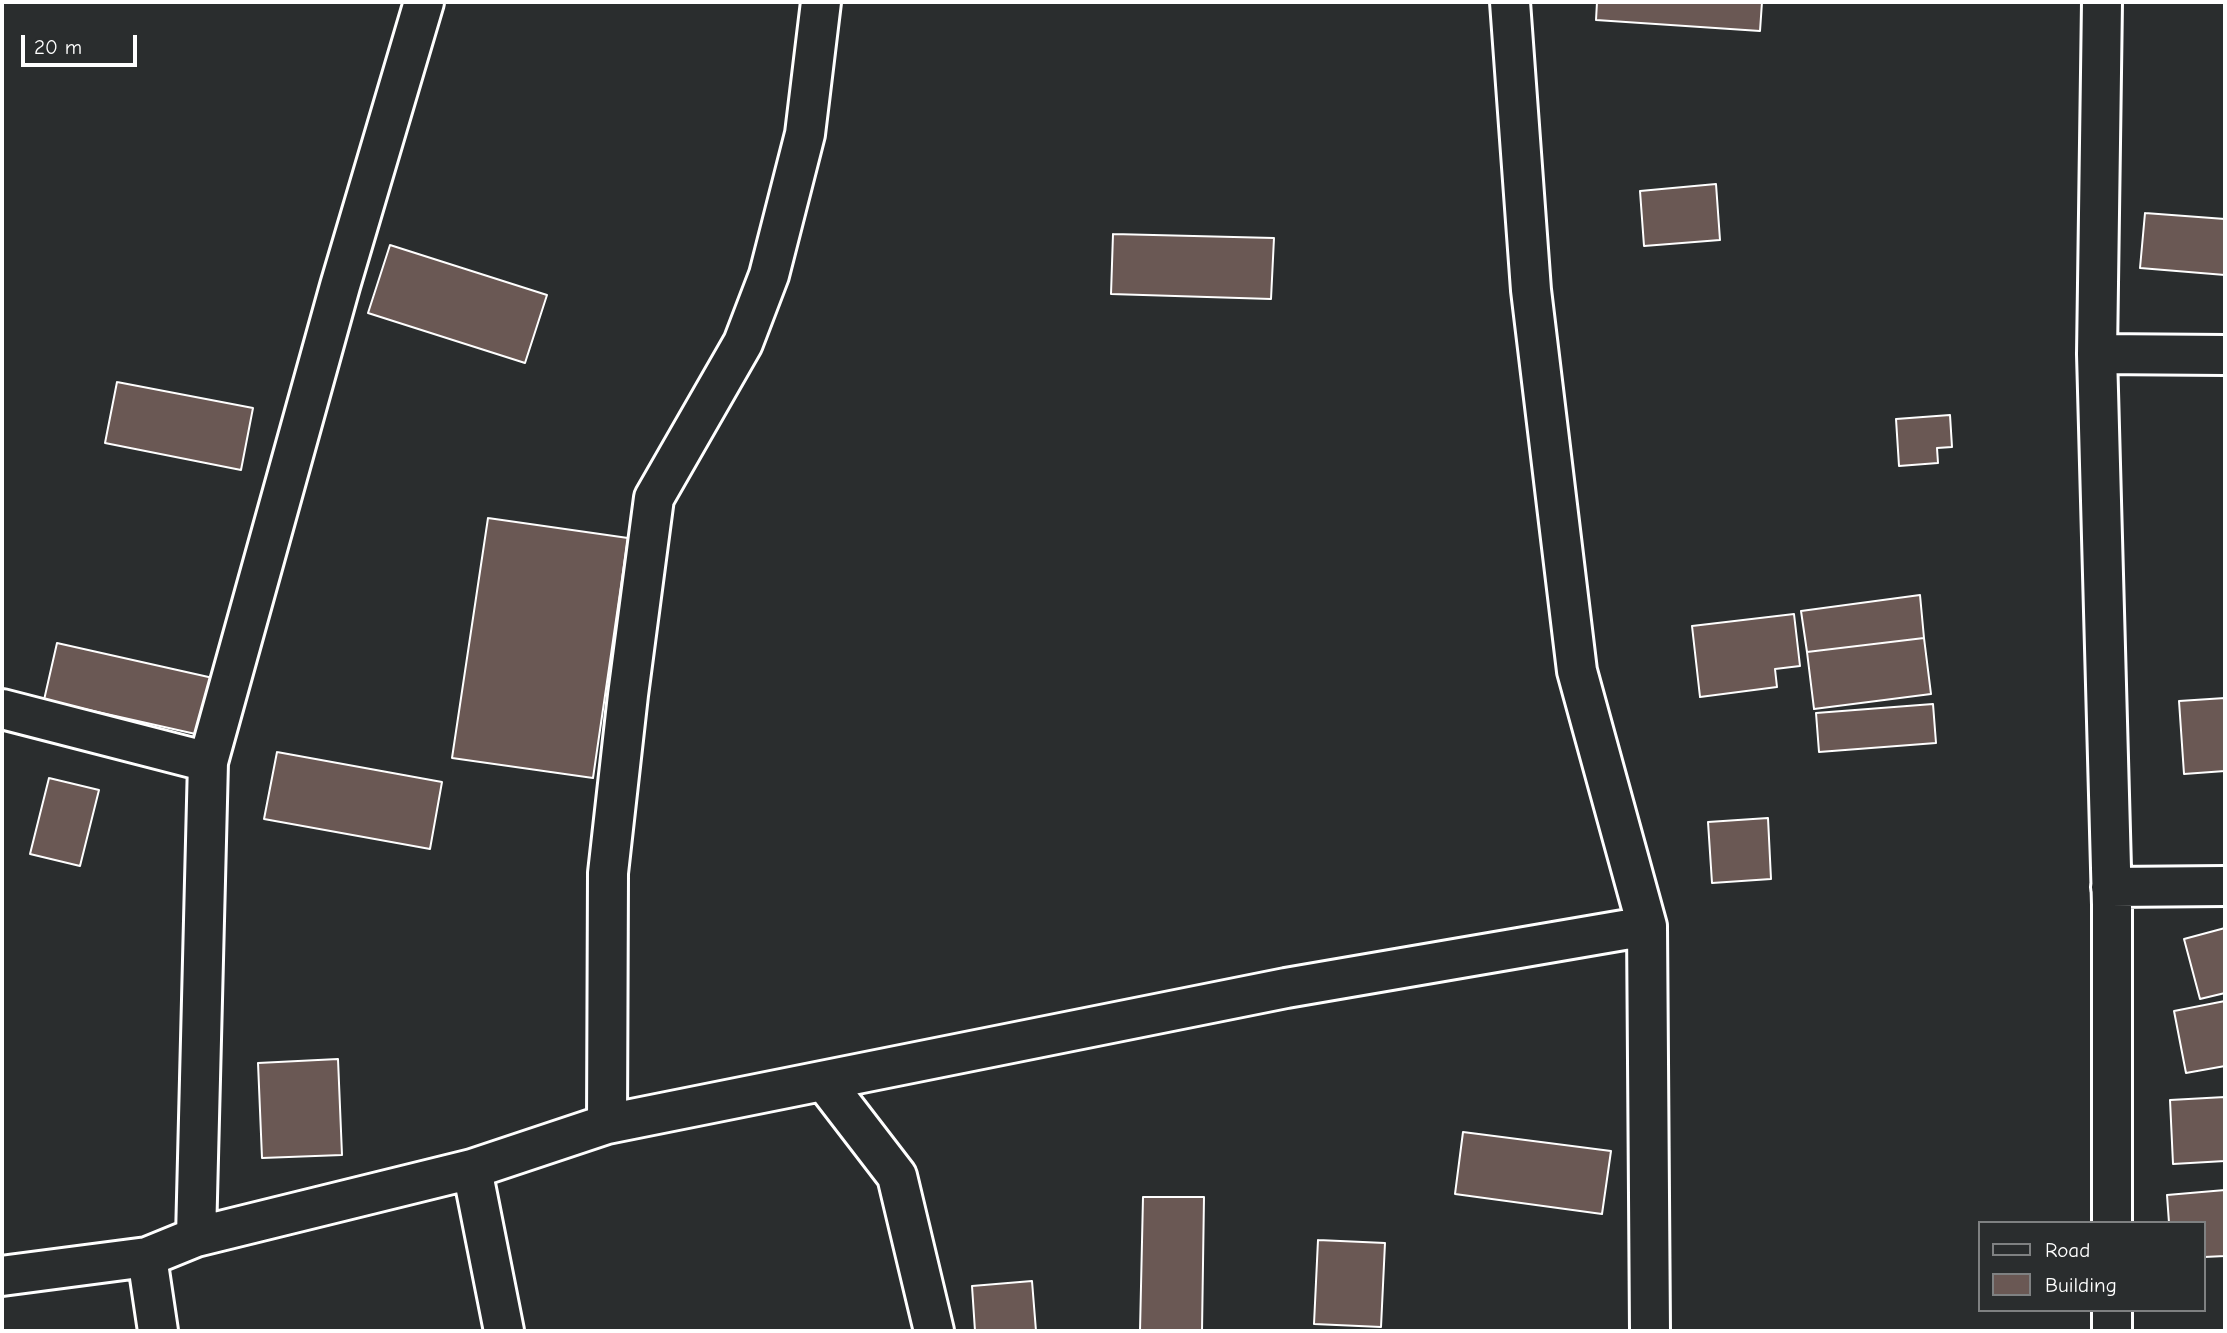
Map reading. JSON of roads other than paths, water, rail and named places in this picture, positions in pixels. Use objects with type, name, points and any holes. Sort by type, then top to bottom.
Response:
[{"type":"street","points":[[196,1237],[208,762],[340,286],[424,2]]},
{"type":"street","points":[[607,1124],[608,873],[654,498],[743,343],[769,275],[804,134],[821,2]]},
{"type":"street","points":[[1510,2],[1531,290],[1577,671],[1647,926],[1650,1331]]},
{"type":"street","points":[[2102,2],[2097,354],[2111,887],[2112,1221]]},
{"type":"street","points":[[2097,354],[2225,355]]},
{"type":"street","points":[[2,709],[208,762]]},
{"type":"street","points":[[2111,887],[2225,886]]},
{"type":"street","points":[[2,1276],[147,1256],[196,1237],[471,1169],[607,1124],[1286,988],[1647,926]]},
{"type":"street","points":[[824,1081],[897,1176],[934,1331]]},
{"type":"street","points":[[471,1169],[504,1331]]},
{"type":"street","points":[[147,1256],[158,1331]]},
{"type":"street","points":[[2112,1312],[2112,1331]]}]
